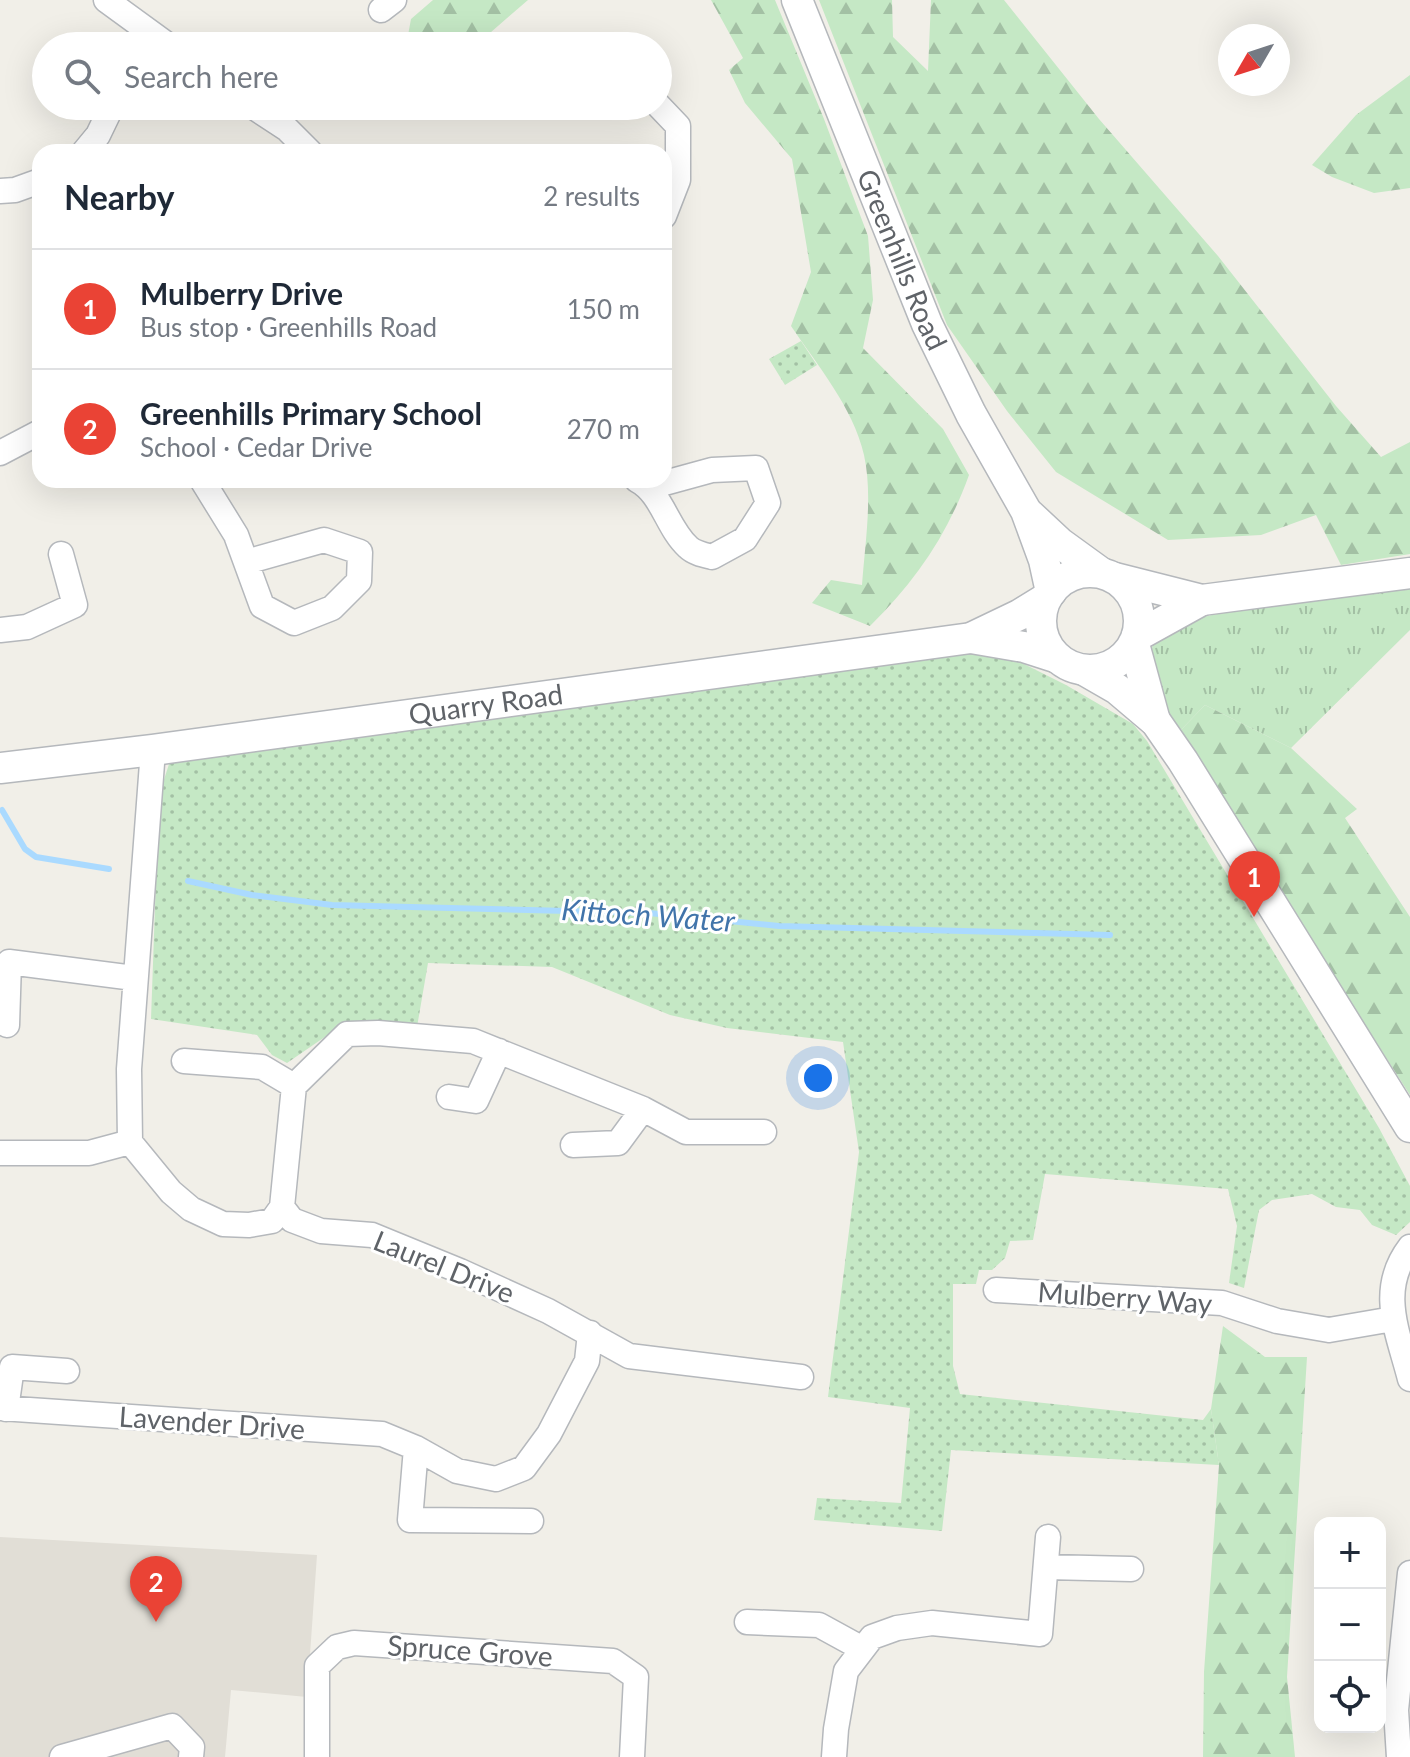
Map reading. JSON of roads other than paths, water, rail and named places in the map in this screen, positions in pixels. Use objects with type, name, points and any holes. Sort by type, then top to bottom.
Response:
[{"type":"street","points":[[106,0],[143,32]]},
{"type":"street","name":"Greenhills Road","points":[[797,0],[927,324],[971,414],[1026,511],[1044,560],[1048,595]]},
{"type":"street","points":[[91,144],[105,120]]},
{"type":"street","points":[[273,120],[302,144]]},
{"type":"street","points":[[672,120],[678,126],[678,180],[672,195]]},
{"type":"street","points":[[0,191],[32,184]]},
{"type":"street","points":[[0,453],[32,436]]},
{"type":"street","points":[[646,488],[690,550],[712,557],[745,539],[768,503],[756,468],[712,470],[672,478]]},
{"type":"street","points":[[207,488],[236,535],[262,606],[294,623],[332,608],[359,581],[360,552],[324,540],[246,562]]},
{"type":"street","name":"Greenhills Road","points":[[1026,511],[1060,543],[1107,575]]},
{"type":"street","points":[[0,630],[27,627],[75,605],[61,554]]},
{"type":"street","points":[[1410,573],[1202,600],[1084,571],[1069,576],[1048,595],[1041,613],[1041,629],[1055,657],[1117,689],[1156,722],[1410,1127]]},
{"type":"street","points":[[1107,575],[1128,588],[1136,603],[1140,620],[1135,640],[1156,722]]},
{"type":"street","name":"Quarry Road","points":[[971,638],[1019,615],[1048,595]]},
{"type":"street","points":[[1084,670],[1101,669],[1117,663],[1135,640],[1202,600]]},
{"type":"street","name":"Quarry Road","points":[[0,768],[153,750],[971,638],[1024,647],[1055,657]]},
{"type":"street","points":[[153,750],[134,978],[129,1069],[130,1142],[171,1192],[191,1209],[223,1224],[249,1225],[272,1221],[282,1207],[294,1086],[347,1034],[378,1033],[473,1041],[643,1109],[686,1132],[764,1132]]},
{"type":"street","points":[[7,1025],[5,961],[134,978]]},
{"type":"street","points":[[449,1097],[476,1101],[499,1051]]},
{"type":"street","points":[[184,1061],[262,1067],[294,1086]]},
{"type":"street","points":[[573,1145],[618,1143],[643,1109]]},
{"type":"street","points":[[0,1153],[89,1153],[130,1142]]},
{"type":"street","name":"Laurel Drive","points":[[282,1207],[292,1220],[321,1231],[372,1235],[548,1311],[629,1356],[801,1377]]},
{"type":"street","points":[[1410,1247],[1393,1277],[1393,1319],[1410,1379]]},
{"type":"street","name":"Mulberry Way","points":[[996,1290],[1222,1303],[1277,1321],[1329,1330],[1393,1319]]},
{"type":"street","name":"Lavender Drive","points":[[67,1371],[6,1367],[3,1408],[382,1434],[416,1448],[457,1471],[496,1479],[524,1468],[549,1434],[587,1361],[590,1333]]},
{"type":"street","points":[[416,1448],[410,1520],[531,1521]]},
{"type":"street","points":[[834,1757],[846,1671],[872,1637],[897,1628],[932,1623],[1040,1634],[1048,1537]]},
{"type":"street","points":[[1047,1567],[1131,1569]]},
{"type":"street","points":[[1399,1757],[1396,1710],[1410,1573]]},
{"type":"street","points":[[747,1622],[819,1625],[861,1648]]},
{"type":"street","name":"Spruce Grove","points":[[317,1757],[317,1666],[337,1647],[354,1643],[613,1661],[636,1677],[632,1757]]},
{"type":"street","points":[[62,1757],[172,1726],[192,1747],[191,1757]]},
{"type":"waterway","name":"Kittoch Water","points":[[2,810],[25,849],[36,857],[109,869]]},
{"type":"waterway","name":"Kittoch Water","points":[[188,881],[252,895],[332,905],[649,913],[779,926],[1110,935]]},
{"type":"place","name":"Mulberry Drive","points":[[1254,917]]},
{"type":"place","name":"Greenhills Primary School","points":[[156,1622]]}]
